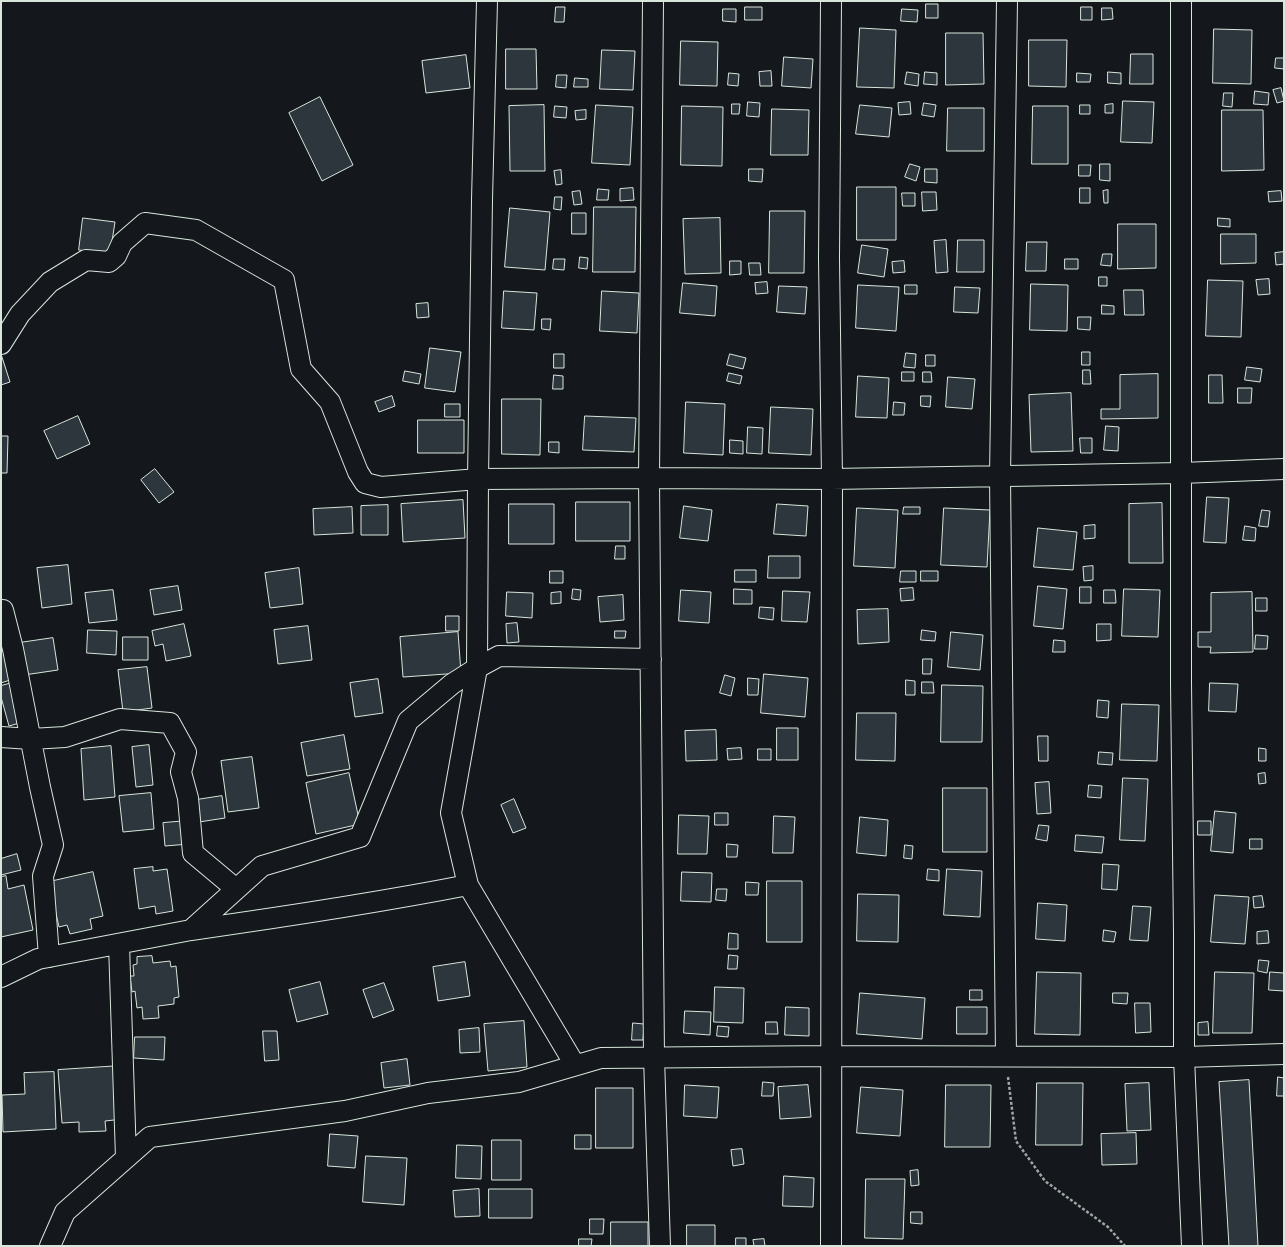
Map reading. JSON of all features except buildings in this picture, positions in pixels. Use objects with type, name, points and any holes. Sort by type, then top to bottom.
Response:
[{"type":"street","points":[[487,1],[482,200],[478,479],[478,668],[451,814],[468,885],[575,1065]]},
{"type":"street","points":[[653,1],[650,478],[651,660],[654,1057],[660,1246]]},
{"type":"street","points":[[831,1],[829,258],[832,479],[831,1246]]},
{"type":"street","points":[[1006,1056],[1000,476],[1007,1]]},
{"type":"street","points":[[1181,1],[1180,683],[1184,934],[1184,1057],[1192,1246]]},
{"type":"street","points":[[1,344],[20,314],[50,282],[86,260],[109,262],[116,256],[122,243],[145,223],[196,230],[284,280],[301,369],[330,402],[358,472],[365,483],[381,486],[478,479],[832,479],[1284,469]]},
{"type":"street","points":[[1,610],[3,610],[13,649],[52,845],[42,876],[49,957]]},
{"type":"street","points":[[190,930],[262,866],[360,837],[408,721],[452,684],[478,668],[499,656],[651,660]]},
{"type":"street","points":[[1,737],[31,739],[65,737],[120,719],[170,723],[186,752],[181,772],[188,798],[193,853],[236,889]]},
{"type":"street","points":[[1,977],[38,959],[190,930],[297,915],[402,898],[468,885]]},
{"type":"street","points":[[119,944],[126,1158]]},
{"type":"street","points":[[50,1246],[65,1212],[150,1137],[345,1111],[428,1093],[519,1082],[601,1058],[831,1056],[1184,1057],[1284,1054]]},
{"type":"path","points":[[1006,1056],[1016,1141],[1045,1181],[1108,1228],[1125,1246]]}]
